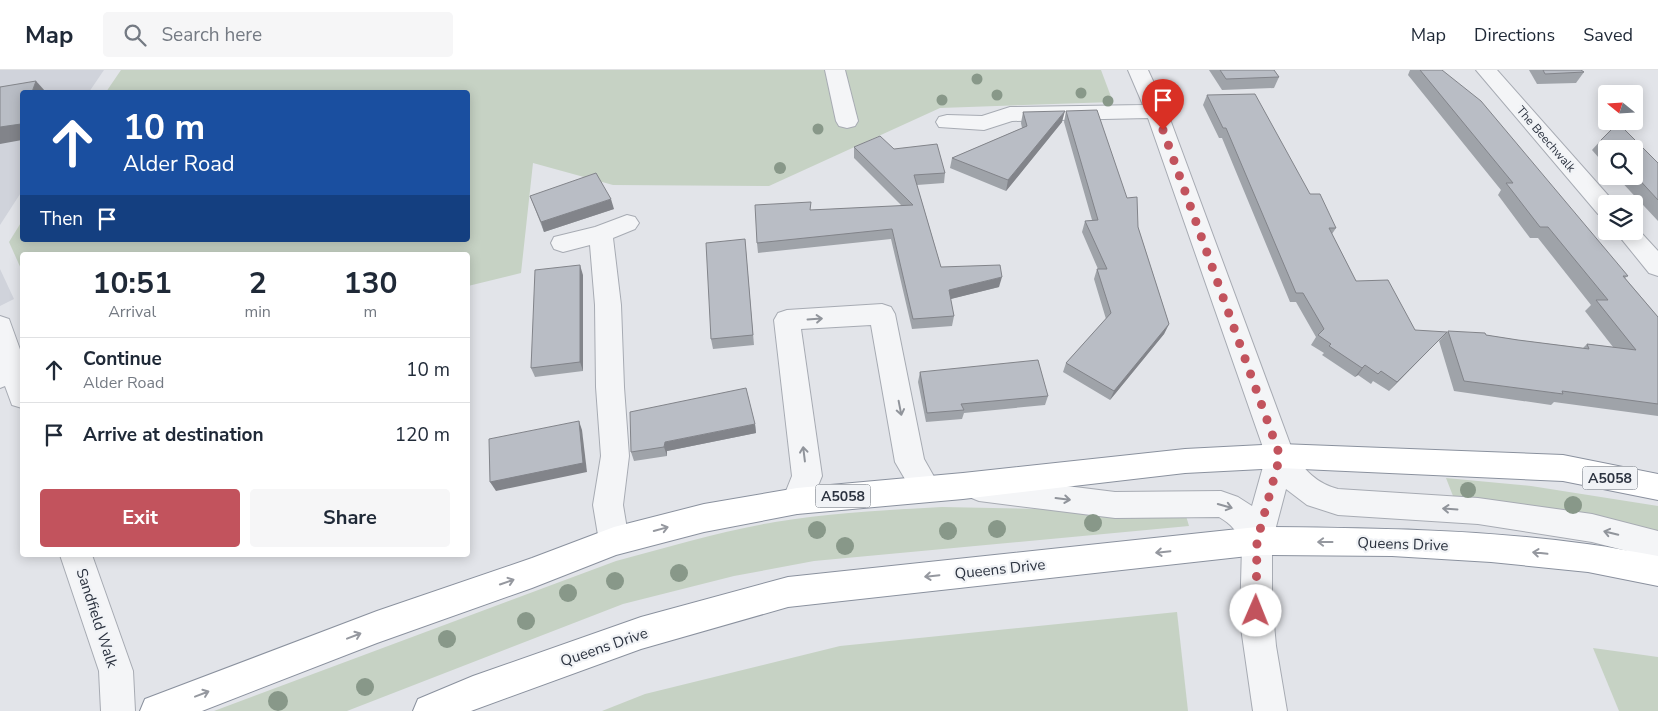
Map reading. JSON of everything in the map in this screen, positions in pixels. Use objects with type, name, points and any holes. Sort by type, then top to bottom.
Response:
[{"type":"highway","name":"A5058","points":[[157,711],[377,627],[532,573],[614,541],[704,518],[797,500],[963,486],[1185,461],[1280,456],[1563,468],[1658,487]]},
{"type":"highway","name":"Queens Drive","points":[[430,711],[473,693],[641,633],[788,592],[1257,541],[1392,542],[1491,548],[1588,558],[1658,571]]},
{"type":"street","points":[[835,70],[847,121]]},
{"type":"street","points":[[1138,70],[1156,111],[1280,456],[1292,477],[1306,491],[1319,498],[1338,502],[1478,511],[1592,528],[1658,544]]},
{"type":"street","name":"The Beechwalk","points":[[1486,70],[1598,199]]},
{"type":"street","points":[[947,122],[984,123],[1010,114],[1156,111]]},
{"type":"street","points":[[563,243],[601,234],[626,223]]},
{"type":"street","points":[[601,234],[608,305],[610,387],[615,456],[608,505],[614,541]]},
{"type":"street","points":[[1635,240],[1658,267]]},
{"type":"street","points":[[797,500],[807,476],[787,320],[882,314],[910,462],[926,489]]},
{"type":"street","points":[[0,326],[7,374],[20,394]]},
{"type":"street","points":[[1270,711],[1256,611],[1257,541],[1280,456]]},
{"type":"street","points":[[963,486],[1115,505],[1220,504],[1232,507],[1242,514],[1257,541]]},
{"type":"street","name":"Sandfield Walk","points":[[77,557],[116,671],[118,711]]},
{"type":"shaded area","points":[[0,70],[104,70],[90,90],[20,90],[20,194],[0,225]]},
{"type":"shaded area","points":[[0,269],[14,299],[0,306]]},
{"type":"green space","points":[[121,70],[1101,70],[1113,102],[940,108],[769,186],[613,185],[533,163],[521,273],[470,286],[470,252],[20,252],[20,267],[9,242],[20,224],[20,242],[470,242],[470,90],[107,90]]},
{"type":"green space","points":[[1446,478],[1531,486],[1658,506],[1658,532],[1537,506],[1453,496]]},
{"type":"green space","points":[[942,507],[1146,511],[1184,509],[1189,526],[814,561],[734,576],[623,604],[347,711],[214,711],[616,561],[715,535],[775,522],[837,514]]},
{"type":"green space","points":[[1177,612],[1188,711],[602,711],[645,694],[840,646]]},
{"type":"green space","points":[[1593,648],[1658,657],[1658,711],[1619,711]]},
{"type":"building","points":[[1220,70],[1274,70],[1279,77],[1226,79]]},
{"type":"building","points":[[1420,70],[1442,70],[1481,101],[1628,276],[1623,276],[1658,317],[1658,404],[1562,391],[1563,394],[1464,381],[1448,331],[1485,333],[1486,335],[1518,340],[1589,349],[1587,344],[1636,350],[1596,300],[1608,300],[1548,227],[1540,227],[1506,183],[1513,183]]},
{"type":"building","points":[[1543,70],[1581,70],[1584,72],[1545,74]]},
{"type":"building","points":[[36,81],[33,90],[20,90],[20,124],[0,127],[0,87]]},
{"type":"building","points":[[1255,94],[1310,194],[1320,194],[1336,228],[1329,228],[1356,281],[1388,280],[1415,330],[1447,332],[1397,382],[1381,371],[1378,374],[1365,365],[1362,368],[1329,346],[1331,344],[1318,335],[1324,329],[1303,293],[1296,293],[1226,128],[1223,128],[1207,95]]},
{"type":"building","points":[[1097,110],[1127,198],[1137,197],[1138,227],[1169,324],[1114,391],[1066,363],[1111,313],[1097,269],[1107,269],[1085,221],[1098,220],[1066,111]]},
{"type":"building","points":[[1065,111],[1008,180],[952,158],[1027,126],[1023,112]]},
{"type":"building","points":[[1611,130],[1625,130],[1635,140],[1601,140]]},
{"type":"building","points":[[880,136],[894,149],[937,144],[945,173],[914,175],[941,267],[1000,265],[1002,277],[949,290],[954,316],[913,319],[892,229],[757,243],[755,205],[811,202],[810,210],[913,205],[854,147]]},
{"type":"building","points":[[1643,148],[1658,163],[1658,200],[1643,184]]},
{"type":"building","points":[[596,173],[611,199],[541,222],[530,196]]},
{"type":"building","points":[[745,239],[753,335],[711,339],[706,243]]},
{"type":"building","points":[[580,265],[580,362],[531,368],[535,270]]},
{"type":"building","points":[[1038,360],[1048,396],[961,404],[964,410],[927,413],[920,372]]},
{"type":"building","points":[[746,388],[755,424],[665,442],[664,447],[631,452],[630,412]]},
{"type":"building","points":[[579,421],[583,463],[490,482],[489,439]]},
{"type":"route","points":[[1163,130],[1280,456],[1257,541],[1256,611]]}]
